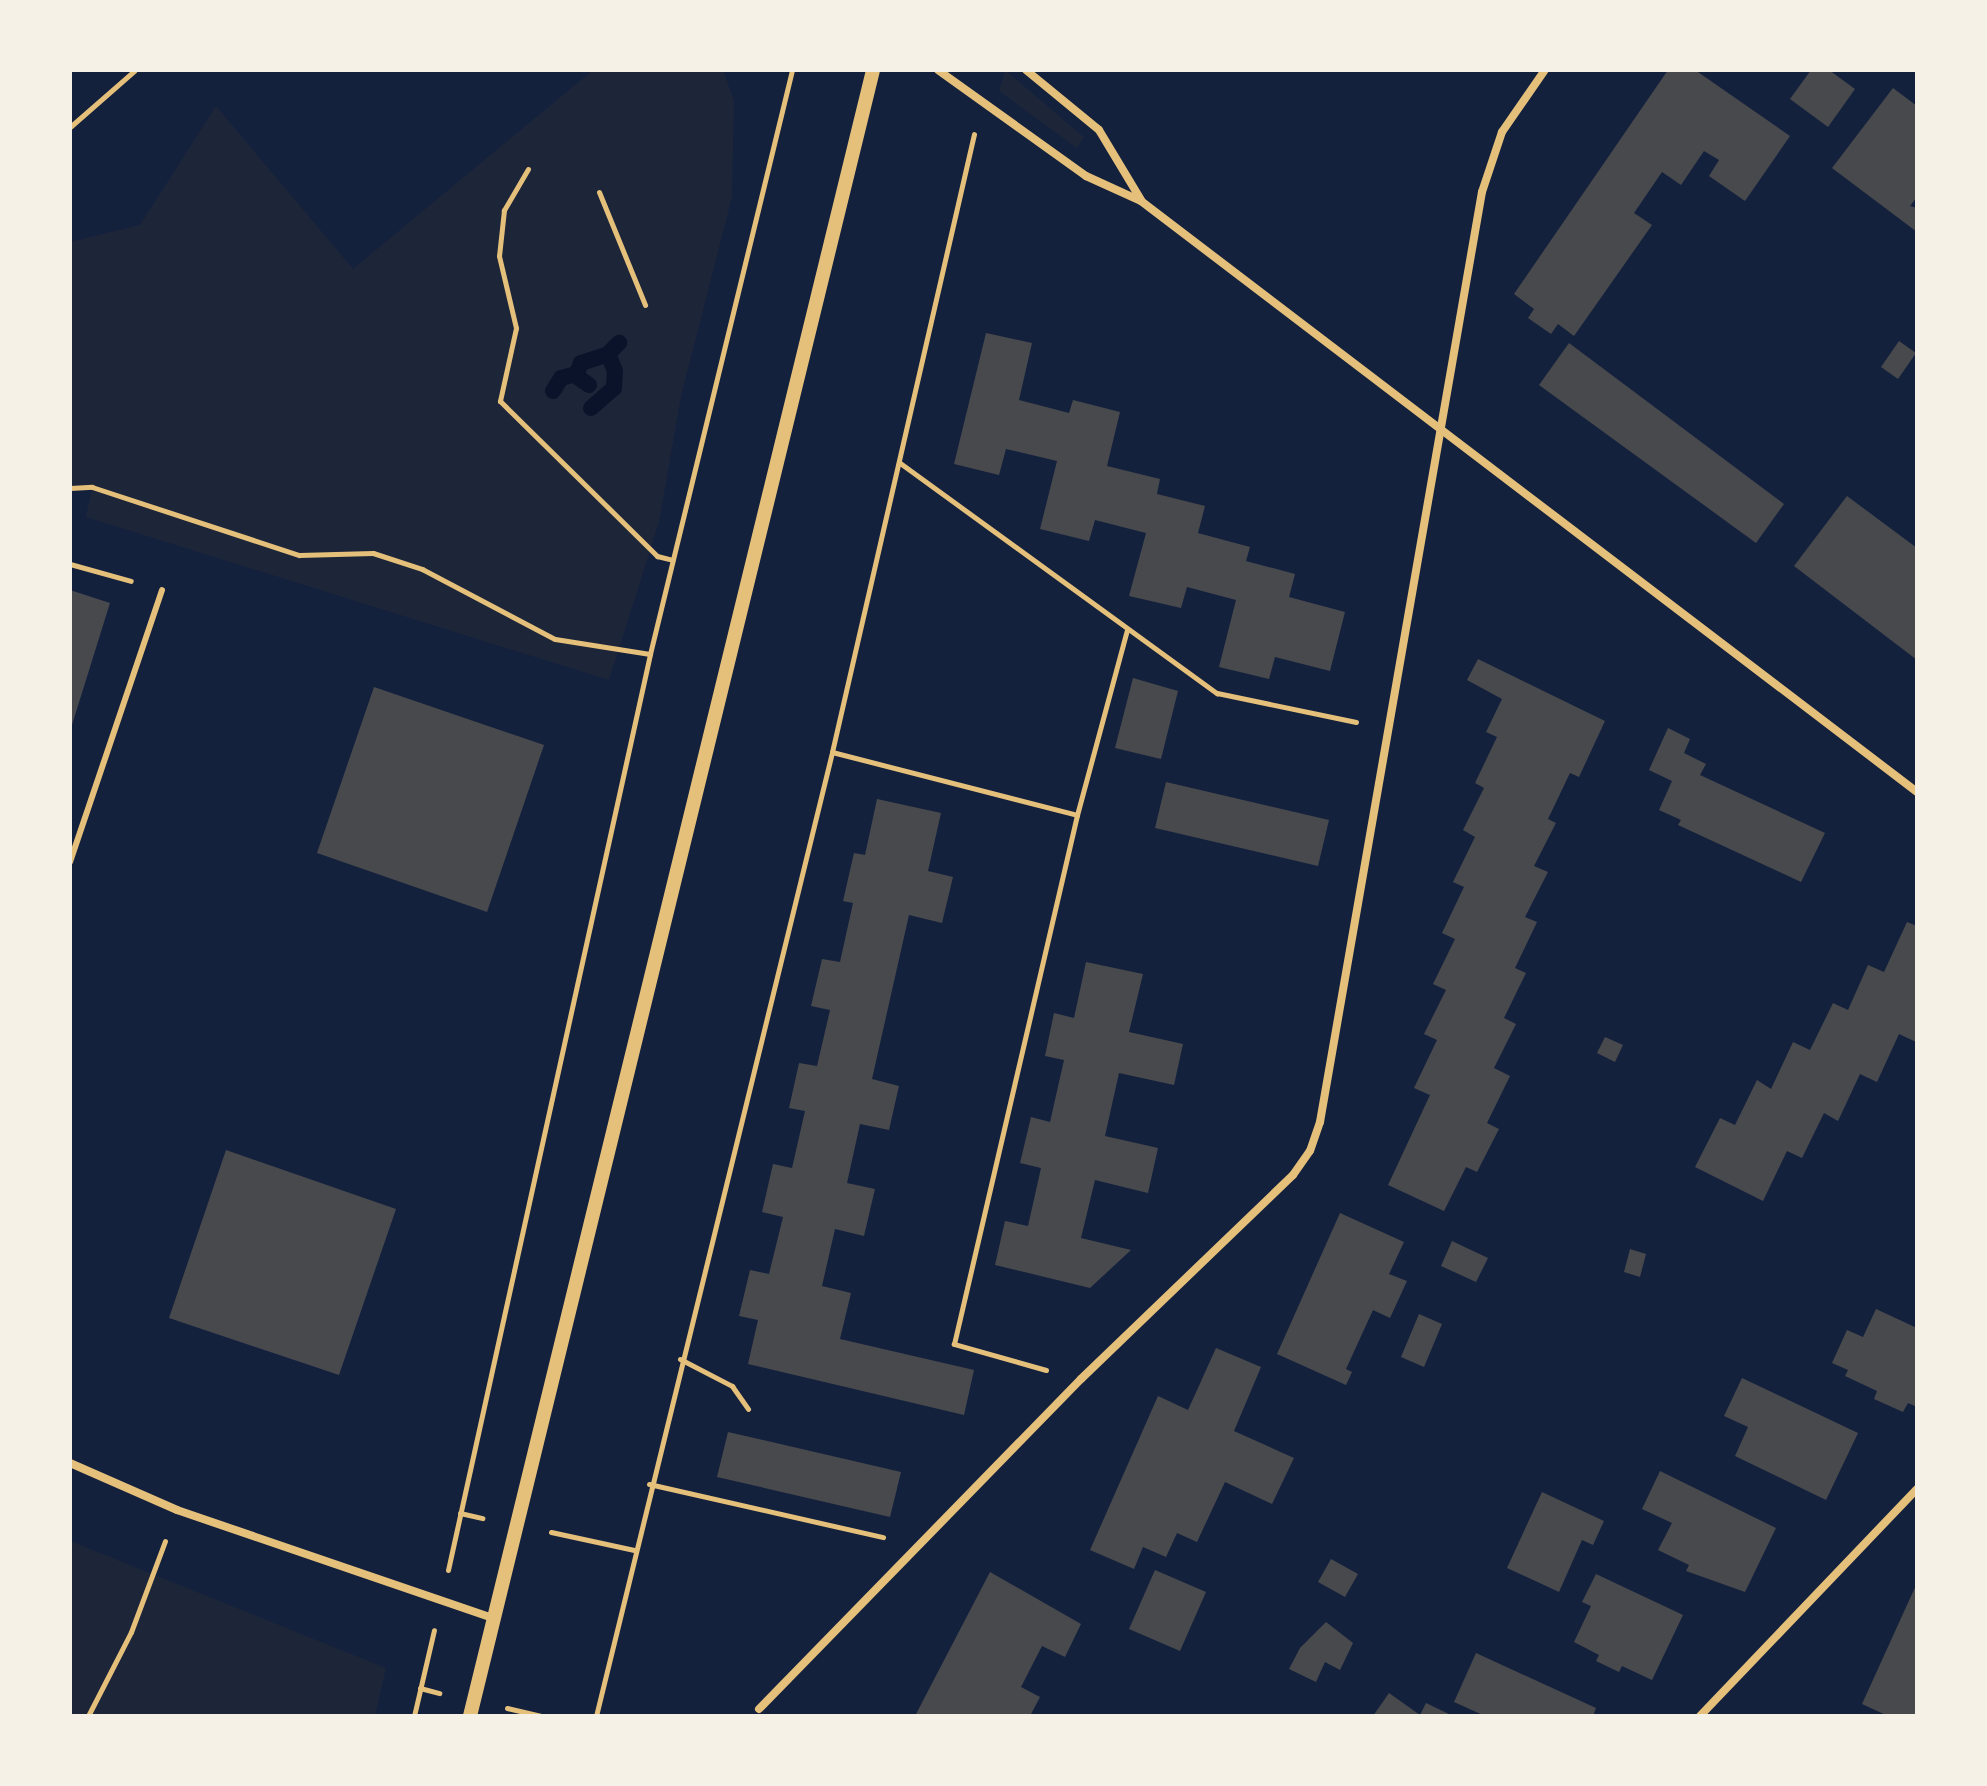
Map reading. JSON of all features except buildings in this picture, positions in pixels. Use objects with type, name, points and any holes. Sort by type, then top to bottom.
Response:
[{"type":"street","points":[[470,1716],[873,70]]},
{"type":"street","points":[[938,70],[1086,176],[1141,201],[1917,792]]},
{"type":"street","points":[[1026,70],[1099,130],[1141,201]]},
{"type":"street","points":[[759,1709],[1081,1379],[1293,1175],[1310,1151],[1320,1122],[1489,161],[1512,115],[1545,70]]},
{"type":"street","points":[[70,1463],[177,1510],[441,1604],[495,1619]]},
{"type":"street","points":[[1700,1716],[1917,1489]]},
{"type":"lane","points":[[70,862],[162,590]]},
{"type":"path","points":[[70,127],[135,70]]},
{"type":"path","points":[[414,1716],[650,654],[792,70]]},
{"type":"path","points":[[596,1716],[649,1484],[832,752],[981,101]]},
{"type":"path","points":[[528,169],[504,210],[499,256],[516,328],[500,401],[657,556],[673,560]]},
{"type":"path","points":[[599,192],[645,305]]},
{"type":"path","points":[[900,463],[1127,630],[1236,701],[1388,727]]},
{"type":"path","points":[[70,488],[92,487],[245,541],[299,555],[373,553],[422,569],[555,639],[650,654]]},
{"type":"path","points":[[70,564],[162,590]]},
{"type":"path","points":[[1081,1379],[954,1344],[1077,815],[1127,630]]},
{"type":"path","points":[[832,752],[1077,815]]},
{"type":"path","points":[[680,1359],[732,1386],[748,1409]]},
{"type":"path","points":[[649,1484],[919,1545]]},
{"type":"path","points":[[88,1716],[131,1632],[177,1510]]},
{"type":"shaded area","points":[[593,70],[723,70],[734,101],[732,197],[681,396],[659,522],[609,680],[86,517],[92,487],[70,488],[70,242],[140,225],[216,106],[353,269]]},
{"type":"shaded area","points":[[1005,70],[1084,137],[1077,148],[999,91]]},
{"type":"shaded area","points":[[70,1541],[386,1668],[375,1716],[70,1716]]},
{"type":"waterway","points":[[591,408],[614,388],[615,371],[608,354],[619,343]]},
{"type":"waterway","points":[[589,385],[576,376],[581,363],[608,354]]},
{"type":"waterway","points":[[553,391],[561,378],[576,374]]}]
